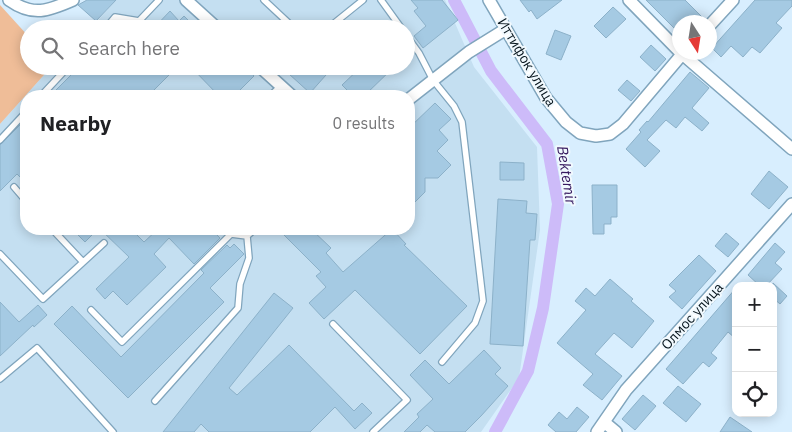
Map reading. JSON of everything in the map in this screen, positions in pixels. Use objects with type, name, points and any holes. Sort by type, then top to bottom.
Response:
[{"type":"street","points":[[9,0],[22,9],[40,11],[57,7],[73,0]]},
{"type":"street","points":[[186,0],[208,20]]},
{"type":"street","name":"Иттифок улица","points":[[489,0],[546,98],[566,122],[580,132],[596,136],[610,134],[623,124],[675,60]]},
{"type":"street","points":[[629,0],[672,44]]},
{"type":"street","points":[[717,17],[733,0]]},
{"type":"street","points":[[415,94],[489,38],[506,30]]},
{"type":"street","points":[[689,60],[792,149]]},
{"type":"street","points":[[269,75],[285,90]]},
{"type":"street","name":"Олмос улица","points":[[597,432],[626,390],[792,204]]},
{"type":"street","points":[[604,422],[616,432]]},
{"type":"lane","points":[[140,20],[158,0]]},
{"type":"lane","points":[[264,0],[285,20]]},
{"type":"lane","points":[[338,20],[363,0]]},
{"type":"lane","points":[[381,0],[395,20]]},
{"type":"lane","points":[[112,20],[115,17],[133,20]]},
{"type":"lane","points":[[415,47],[433,80],[454,106],[462,122],[483,301],[475,323],[442,362]]},
{"type":"lane","points":[[47,90],[61,75]]},
{"type":"lane","points":[[277,90],[281,86]]},
{"type":"lane","points":[[0,140],[20,118]]},
{"type":"lane","points":[[14,187],[20,194]]},
{"type":"lane","points":[[58,235],[83,262]]},
{"type":"lane","points":[[90,310],[122,342],[230,235]]},
{"type":"lane","points":[[155,401],[238,308],[240,284],[249,258],[247,236],[239,235]]},
{"type":"lane","points":[[0,254],[43,299],[104,243]]},
{"type":"lane","points":[[333,324],[406,400],[373,432]]},
{"type":"lane","points":[[0,379],[37,348],[113,432]]},
{"type":"shaded area","points":[[116,0],[445,0],[474,67],[537,147],[540,230],[519,378],[481,432],[0,432],[0,124],[20,102],[20,235],[415,235],[415,90],[30,90],[44,75],[415,75],[415,20],[98,20]]},
{"type":"shaded area","points":[[0,5],[20,27],[20,75],[44,75],[30,90],[20,90],[20,102],[0,124]]},
{"type":"building","points":[[87,0],[116,0],[97,20],[78,5]]},
{"type":"building","points":[[411,0],[442,0],[458,20],[423,48],[415,37],[415,35],[426,26],[414,11],[418,8]]},
{"type":"building","points":[[520,0],[562,0],[537,19],[531,10],[529,12]]},
{"type":"building","points":[[646,0],[685,0],[700,15],[672,15],[672,26]]},
{"type":"building","points":[[755,0],[792,0],[792,6],[776,23],[782,28],[760,53],[752,47],[743,57],[731,46],[721,57],[717,53],[717,42]]},
{"type":"building","points":[[613,7],[626,19],[606,38],[594,26]]},
{"type":"building","points":[[170,11],[178,20],[162,20]]},
{"type":"building","points":[[184,16],[188,20],[180,20]]},
{"type":"building","points":[[555,30],[571,36],[561,60],[546,54]]},
{"type":"building","points":[[651,45],[666,59],[655,71],[640,57]]},
{"type":"building","points":[[690,72],[709,88],[692,108],[709,123],[702,131],[685,117],[676,128],[666,120],[647,140],[660,151],[645,167],[626,149],[641,132],[639,130]]},
{"type":"building","points":[[71,75],[169,75],[154,90],[56,90]]},
{"type":"building","points":[[199,75],[254,76],[240,90],[213,90]]},
{"type":"building","points":[[290,75],[326,75],[313,90],[307,90]]},
{"type":"building","points":[[353,75],[386,75],[370,90],[347,90],[342,85]]},
{"type":"building","points":[[627,80],[640,91],[631,101],[618,90]]},
{"type":"building","points":[[435,103],[451,119],[439,130],[448,140],[437,151],[451,165],[438,178],[425,178],[425,192],[415,202],[415,122]]},
{"type":"building","points":[[20,125],[20,177],[17,174],[0,191],[0,145]]},
{"type":"building","points":[[500,162],[524,163],[524,180],[500,180]]},
{"type":"building","points":[[769,171],[788,187],[769,209],[751,194]]},
{"type":"building","points":[[592,185],[617,185],[617,217],[611,217],[611,224],[604,224],[604,234],[593,234]]},
{"type":"building","points":[[498,199],[527,201],[526,213],[537,214],[535,240],[530,240],[523,346],[490,344]]},
{"type":"building","points":[[726,233],[739,244],[728,257],[715,246]]},
{"type":"building","points":[[78,235],[92,235],[85,242]]},
{"type":"building","points":[[106,235],[137,235],[144,242],[152,235],[217,235],[220,238],[194,264],[169,238],[154,254],[166,267],[127,305],[113,291],[105,299],[96,289],[129,257]]},
{"type":"building","points":[[284,235],[317,235],[331,248],[326,253],[343,272],[385,235],[398,235],[406,244],[404,245],[467,306],[420,354],[355,290],[324,319],[309,303],[326,287],[316,276],[321,272]]},
{"type":"building","points":[[775,243],[785,252],[775,263],[782,269],[770,282],[756,282],[748,275]]},
{"type":"building","points":[[234,244],[244,254],[210,288],[224,302],[128,398],[54,324],[72,306],[121,357],[204,273],[201,270],[227,245],[230,248]]},
{"type":"building","points":[[699,255],[716,271],[682,309],[669,297],[676,291],[669,285]]},
{"type":"building","points":[[610,279],[654,321],[632,348],[614,333],[595,354],[622,376],[602,400],[583,385],[593,374],[557,343],[586,310],[575,301],[586,288],[595,296]]},
{"type":"building","points":[[777,287],[787,296],[780,304],[777,301]]},
{"type":"building","points":[[274,293],[293,308],[229,388],[237,395],[289,345],[354,411],[362,403],[372,413],[355,429],[335,407],[310,432],[209,432],[201,424],[194,432],[163,432]]},
{"type":"building","points":[[732,293],[732,336],[728,332],[711,353],[717,358],[709,367],[703,362],[683,384],[666,369]]},
{"type":"building","points":[[0,302],[19,322],[38,305],[47,315],[34,327],[33,325],[0,356]]},
{"type":"building","points":[[484,350],[501,368],[495,374],[508,386],[481,416],[465,432],[435,432],[427,425],[420,432],[404,432],[419,417],[417,414],[433,399],[410,375],[425,360],[449,384]]},
{"type":"building","points":[[678,386],[701,404],[686,422],[663,403]]},
{"type":"building","points":[[643,395],[656,406],[635,430],[622,419]]},
{"type":"building","points":[[577,407],[589,417],[576,432],[556,432],[548,425],[559,412],[567,419]]},
{"type":"building","points":[[730,417],[752,432],[720,432]]},
{"type":"waterway","name":"Bektemir","points":[[454,0],[491,71],[547,144],[558,204],[543,308],[528,371],[495,432]]}]
